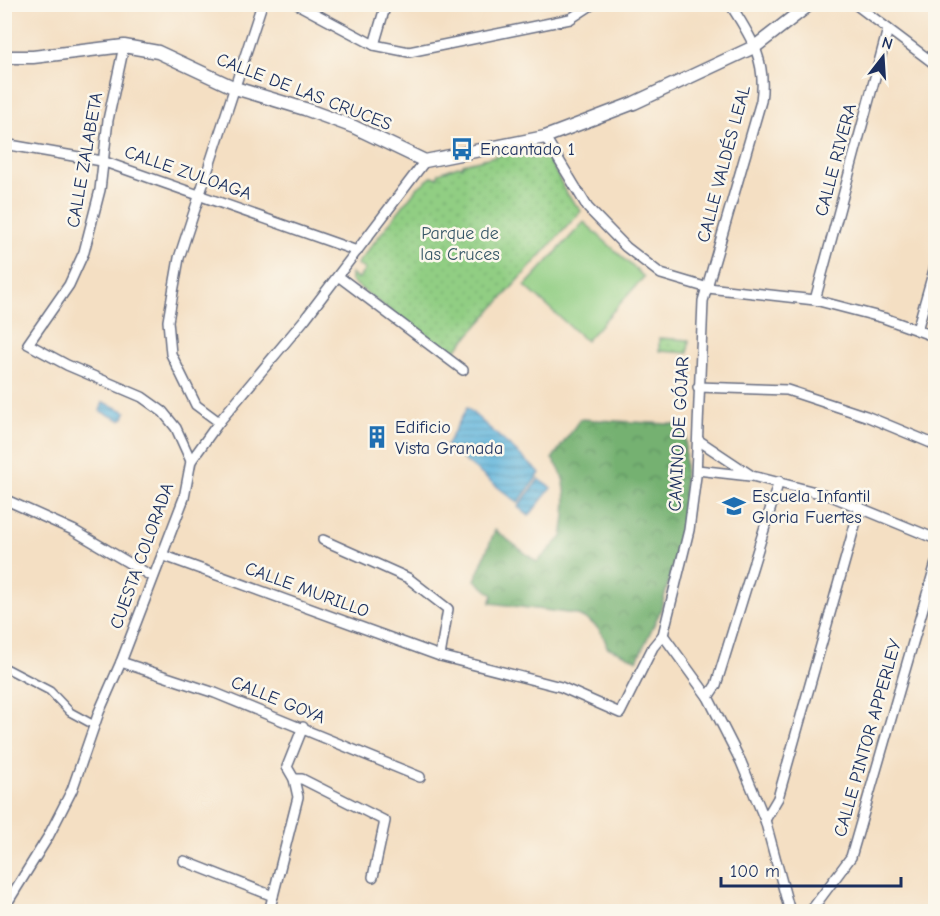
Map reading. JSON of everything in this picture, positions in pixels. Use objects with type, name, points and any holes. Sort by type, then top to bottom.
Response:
[{"type":"street","points":[[219,422],[196,405],[171,354],[168,321],[179,258],[262,4]]},
{"type":"street","points":[[297,4],[374,45],[410,52],[570,19],[593,4]]},
{"type":"street","points":[[374,45],[386,4]]},
{"type":"street","points":[[730,4],[756,46]]},
{"type":"street","points":[[426,161],[545,137],[644,99],[756,46],[810,4]]},
{"type":"street","points":[[855,4],[936,65]]},
{"type":"street","name":"CALLE RIVERA","points":[[815,300],[888,30]]},
{"type":"street","name":"CALLE DE LAS CRUCES","points":[[4,57],[33,57],[124,46],[158,52],[235,88],[305,109],[354,127],[426,161]]},
{"type":"street","name":"CALLE ZALABETA","points":[[124,46],[102,161],[100,190],[84,252],[69,285],[28,344],[68,365],[142,397],[163,412],[176,428],[191,461]]},
{"type":"street","name":"CALLE VALDÉS LEAL","points":[[708,288],[762,101],[762,74],[756,46]]},
{"type":"street","points":[[545,137],[576,192],[600,221],[626,247],[661,274],[708,288],[815,300],[884,318],[936,337]]},
{"type":"street","name":"CALLE ZULOAGA","points":[[4,144],[102,161],[357,251]]},
{"type":"street","name":"CUESTA COLORADA","points":[[4,908],[48,837],[72,790],[94,725],[121,662],[184,498],[191,461],[219,422],[305,319],[426,161]]},
{"type":"street","points":[[917,330],[936,263]]},
{"type":"street","points":[[338,276],[463,370]]},
{"type":"street","name":"CAMINO DE GÓJAR","points":[[620,713],[653,647],[663,635],[689,530],[697,470],[698,387],[703,301],[708,288]]},
{"type":"street","points":[[698,387],[787,390],[866,416],[936,444]]},
{"type":"street","points":[[698,440],[752,476]]},
{"type":"street","points":[[723,474],[732,462]]},
{"type":"street","points":[[697,470],[779,481],[860,507],[936,539]]},
{"type":"street","points":[[708,697],[716,685],[779,481]]},
{"type":"street","points":[[4,499],[73,530],[153,577]]},
{"type":"street","points":[[765,820],[778,798],[860,507]]},
{"type":"street","points":[[323,540],[408,578],[448,609],[440,656]]},
{"type":"street","name":"CALLE MURILLO","points":[[162,555],[440,656],[561,687],[620,713]]},
{"type":"street","name":"CALLE PINTOR APPERLEY","points":[[810,912],[851,857],[936,563]]},
{"type":"street","points":[[663,635],[708,697],[741,762],[765,820],[790,912]]},
{"type":"street","name":"CALLE GOYA","points":[[121,662],[215,693],[303,727],[420,777]]},
{"type":"street","points":[[4,668],[50,691],[70,712],[94,725]]},
{"type":"street","points":[[268,912],[298,797],[294,779],[287,767],[303,727]]},
{"type":"street","points":[[294,779],[302,779],[385,821],[373,877]]},
{"type":"street","points":[[184,861],[273,897]]},
{"type":"green space","name":"Parque de las Cruces","points":[[532,147],[546,153],[567,194],[581,211],[450,356],[351,281],[351,273],[358,279],[365,270],[357,264],[417,188],[433,176],[437,178],[439,173],[458,166],[462,167],[463,164]]},
{"type":"green space","points":[[584,222],[644,277],[586,341],[525,286]]},
{"type":"green space","points":[[659,338],[689,340],[688,353],[659,351]]},
{"type":"green space","points":[[580,419],[686,425],[683,531],[660,612],[637,660],[607,647],[599,630],[581,616],[490,603],[493,595],[475,580],[495,530],[537,562],[562,537],[566,507],[565,486],[558,467],[552,459]]},
{"type":"water","points":[[103,402],[126,412],[124,418],[120,420],[100,411]]},
{"type":"water","points":[[467,408],[540,473],[518,503],[446,446]]},
{"type":"water","points":[[539,479],[551,488],[529,516],[518,507]]},
{"type":"waterway","points":[[4,177],[9,157]]},
{"type":"place","name":"Encantado 1","points":[[462,149]]},
{"type":"place","name":"Edificio Vista Granada","points":[[377,437]]},
{"type":"place","name":"Escuela Infantil Gloria Fuertes","points":[[734,506]]}]
